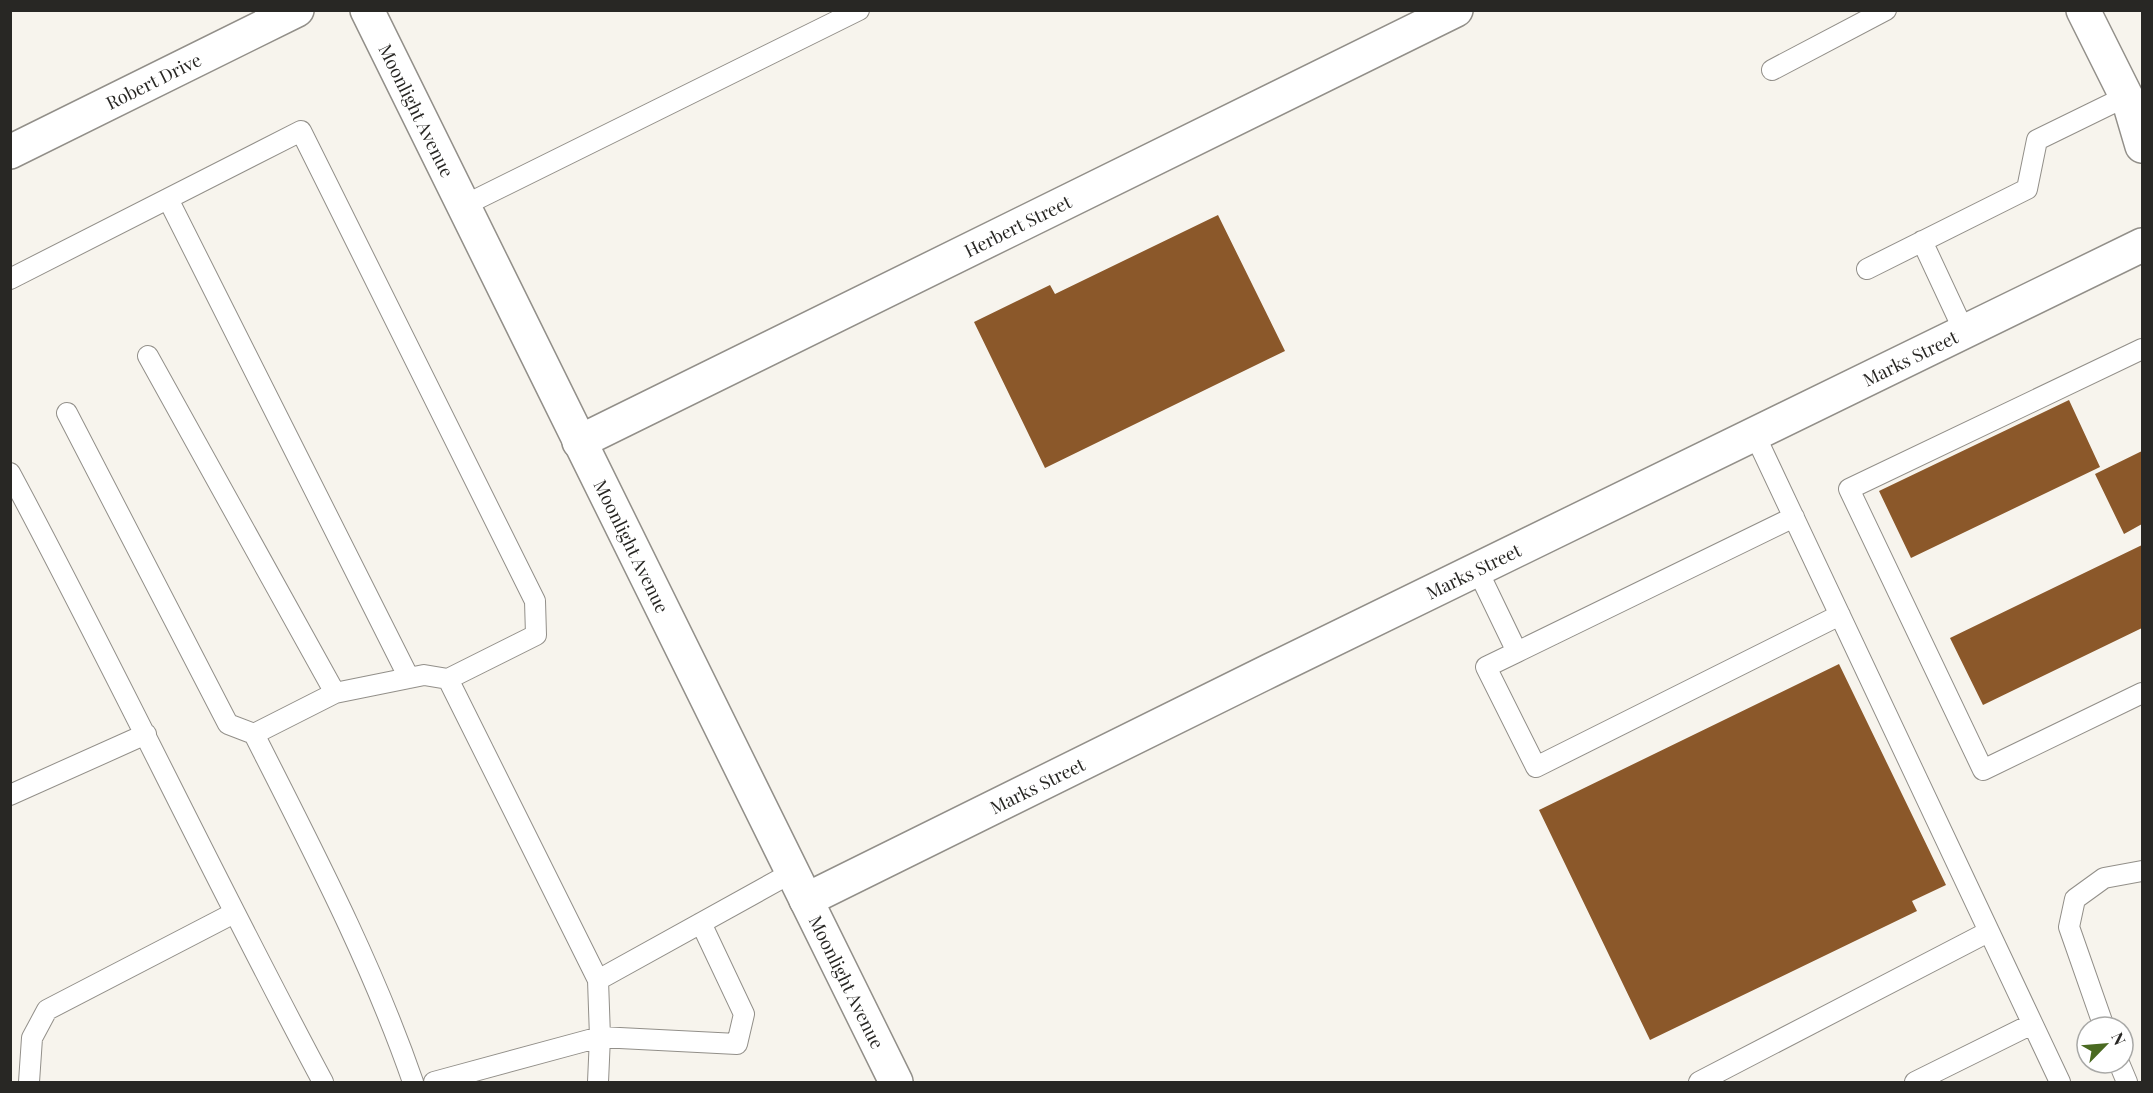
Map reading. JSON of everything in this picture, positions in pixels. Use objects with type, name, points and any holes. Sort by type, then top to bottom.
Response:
[{"type":"street","name":"Robert Drive","points":[[10,152],[297,10]]},
{"type":"street","name":"Moonlight Avenue","points":[[367,10],[896,1083]]},
{"type":"street","name":"Herbert Street","points":[[579,442],[1456,10]]},
{"type":"street","points":[[2083,10],[2127,96],[2142,146]]},
{"type":"street","name":"Marks Street","points":[[800,886],[1477,569],[2142,245]]},
{"type":"lane","points":[[463,206],[859,10]]},
{"type":"lane","points":[[1772,70],[1886,10]]},
{"type":"lane","points":[[1868,269],[2027,189],[2037,140],[2127,96]]},
{"type":"lane","points":[[10,279],[301,131],[535,601],[536,635],[448,679],[424,675],[335,693],[254,734]]},
{"type":"lane","points":[[168,199],[409,678]]},
{"type":"lane","points":[[1922,242],[1964,331]]},
{"type":"lane","points":[[2142,349],[1849,489],[1983,770],[2142,693]]},
{"type":"lane","points":[[148,356],[335,693]]},
{"type":"lane","points":[[67,413],[228,724],[254,734],[354,934],[390,1017],[413,1083]]},
{"type":"lane","points":[[1754,434],[2060,1083]]},
{"type":"lane","points":[[10,473],[146,734],[234,913],[323,1083]]},
{"type":"lane","points":[[1794,517],[1486,667],[1536,766],[1840,615]]},
{"type":"lane","points":[[1477,569],[1517,652]]},
{"type":"lane","points":[[448,679],[598,980],[600,1037],[598,1083]]},
{"type":"lane","points":[[10,795],[146,734]]},
{"type":"lane","points":[[2100,1015],[2069,927],[2075,899],[2104,878],[2142,872]]},
{"type":"lane","points":[[598,980],[701,923],[800,886]]},
{"type":"lane","points":[[29,1083],[32,1038],[47,1010],[234,913]]},
{"type":"lane","points":[[434,1083],[600,1037],[737,1044],[744,1014],[701,923]]},
{"type":"lane","points":[[1699,1083],[1989,932]]},
{"type":"lane","points":[[1915,1083],[2032,1023]]},
{"type":"building","points":[[1218,215],[1285,351],[1045,468],[974,322],[1050,285],[1055,294]]},
{"type":"building","points":[[2069,400],[2100,467],[1911,558],[1879,491]]},
{"type":"building","points":[[2142,451],[2142,524],[2124,534],[2095,474]]},
{"type":"building","points":[[2142,545],[2142,628],[1983,705],[1950,638]]},
{"type":"building","points":[[1839,664],[1946,885],[1912,901],[1917,911],[1650,1040],[1539,810]]}]
